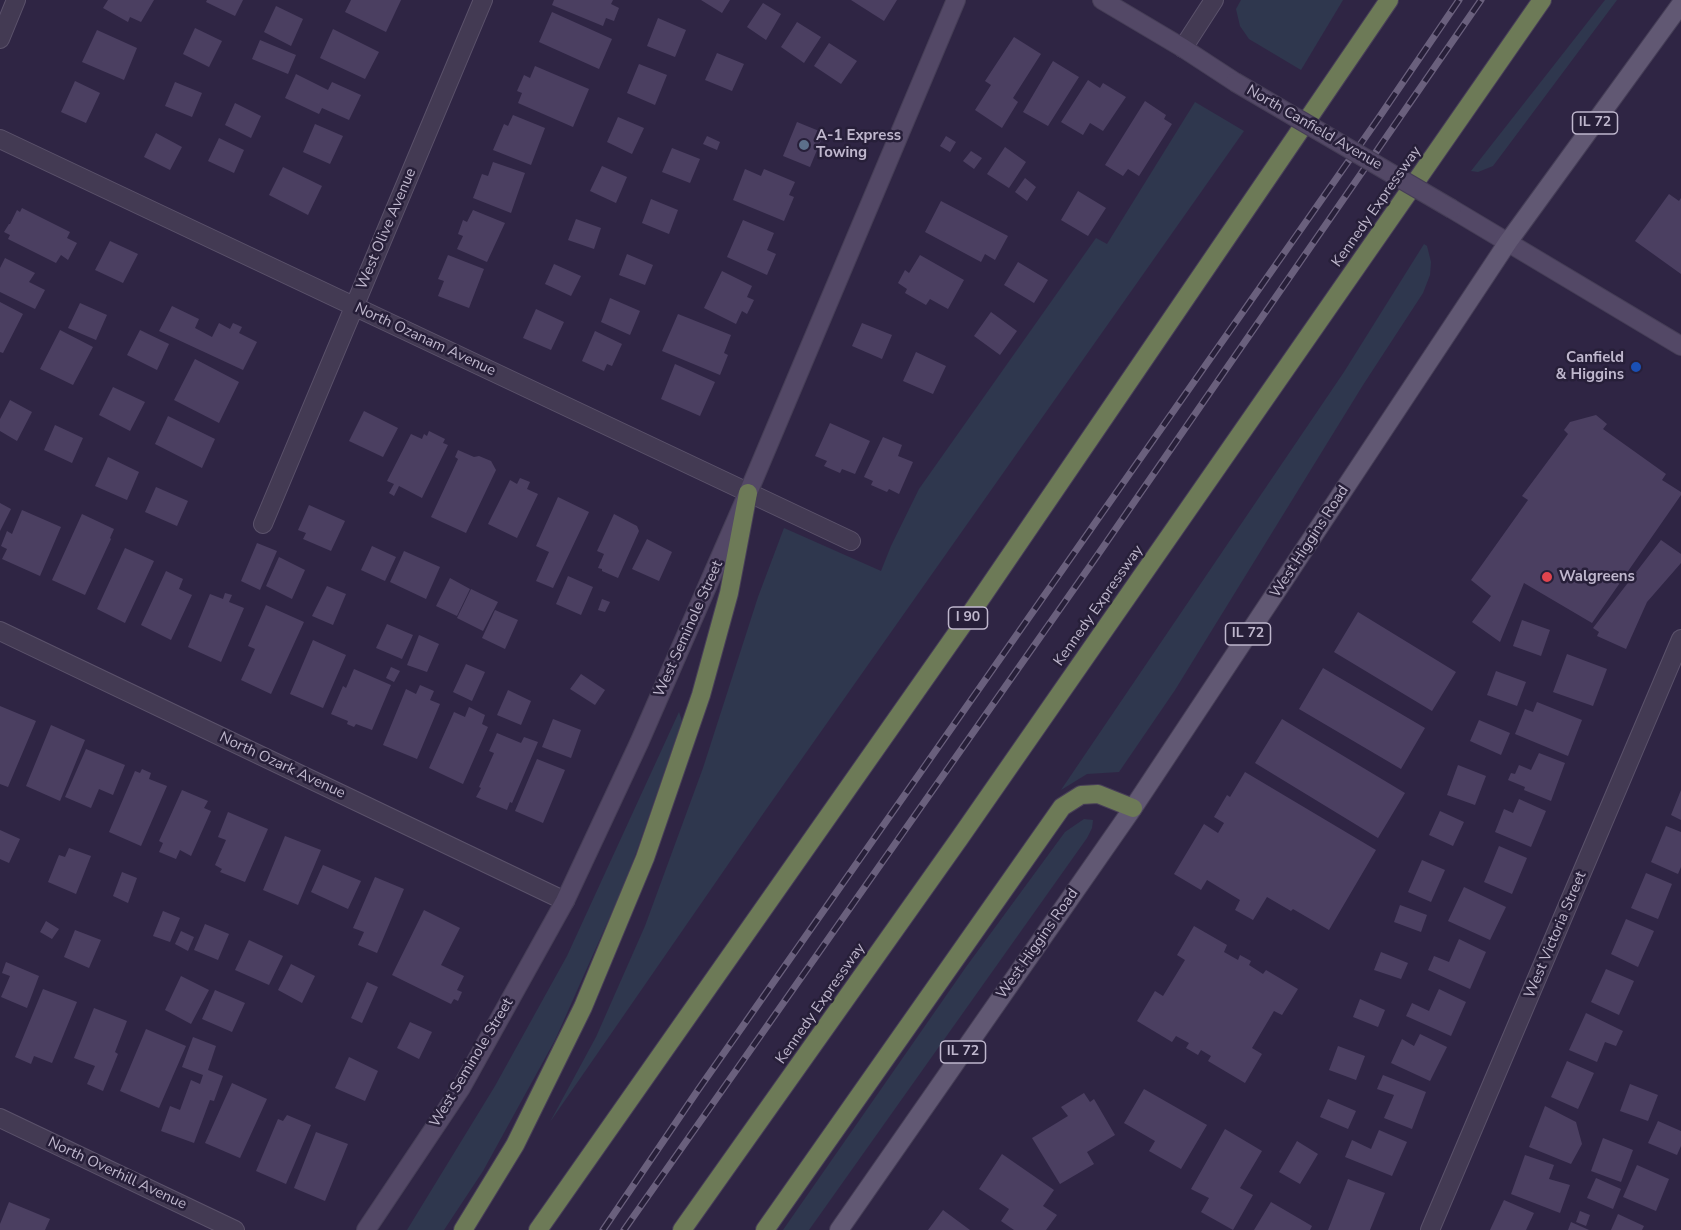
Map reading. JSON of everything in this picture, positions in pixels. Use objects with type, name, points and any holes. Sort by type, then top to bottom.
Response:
[{"type":"highway","name":"I 90","points":[[538,1230],[980,600],[1389,0]]},
{"type":"highway","name":"Kennedy Expressway","points":[[682,1230],[959,839],[1542,0]]},
{"type":"highway","points":[[462,1230],[521,1134],[583,1007],[645,858],[701,695],[729,593],[748,493]]},
{"type":"highway","points":[[765,1230],[1062,807],[1081,795],[1098,795],[1133,808]]},
{"type":"main road","name":"West Higgins Road","points":[[839,1230],[1133,808],[1508,242],[1681,4]]},
{"type":"street","points":[[0,39],[16,0]]},
{"type":"street","name":"West Olive Avenue","points":[[263,524],[483,0]]},
{"type":"street","name":"West Seminole Street","points":[[366,1230],[461,1088],[565,901],[639,743],[748,493],[956,0]]},
{"type":"street","name":"North Canfield Avenue","points":[[1102,0],[1235,82],[1681,346]]},
{"type":"street","points":[[1183,48],[1214,0]]},
{"type":"street","name":"North Ozanam Avenue","points":[[0,139],[851,541]]},
{"type":"street","name":"North Ozark Avenue","points":[[0,631],[565,901]]},
{"type":"street","name":"West Victoria Street","points":[[1430,1230],[1681,639]]},
{"type":"street","name":"North Overhill Avenue","points":[[0,1118],[234,1230]]},
{"type":"shaded area","points":[[1241,0],[1343,0],[1301,70],[1249,39],[1240,26],[1236,9]]},
{"type":"shaded area","points":[[1605,0],[1617,0],[1493,166],[1478,172],[1471,171]]},
{"type":"shaded area","points":[[1195,102],[1244,131],[765,811],[550,1122],[596,1037],[645,926],[703,768],[758,597],[784,528],[881,571],[919,489],[1096,238],[1107,244]]},
{"type":"shaded area","points":[[1424,244],[1427,246],[1431,262],[1430,275],[1423,293],[1363,385],[1175,690],[1119,772],[1087,774],[1061,790],[1344,372]]},
{"type":"shaded area","points":[[679,712],[682,721],[628,876],[555,1040],[483,1171],[444,1230],[407,1230],[495,1086],[567,956]]},
{"type":"shaded area","points":[[1084,819],[1093,820],[1087,838],[809,1230],[783,1230],[966,967],[1065,832]]},
{"type":"building","points":[[108,0],[154,0],[141,22],[130,17],[128,22],[103,8]]},
{"type":"building","points":[[207,0],[243,0],[235,16],[206,2]]},
{"type":"building","points":[[351,0],[401,0],[386,32],[345,12]]},
{"type":"building","points":[[554,0],[613,0],[611,4],[619,8],[614,21],[606,18],[603,26],[552,5]]},
{"type":"building","points":[[701,0],[730,0],[722,13]]},
{"type":"building","points":[[851,0],[897,0],[884,21]]},
{"type":"building","points":[[763,3],[781,14],[766,40],[747,27]]},
{"type":"building","points":[[276,6],[303,19],[291,46],[264,32]]},
{"type":"building","points":[[552,12],[612,39],[599,69],[539,42]]},
{"type":"building","points":[[658,18],[686,30],[675,57],[647,46]]},
{"type":"building","points":[[797,22],[821,37],[804,63],[781,47]]},
{"type":"building","points":[[195,28],[222,41],[209,67],[183,54]]},
{"type":"building","points":[[333,29],[379,52],[365,79],[320,58]]},
{"type":"building","points":[[97,30],[137,48],[124,80],[82,62]]},
{"type":"building","points":[[1014,37],[1041,54],[1013,98],[1018,102],[1002,128],[975,110],[991,85],[985,81]]},
{"type":"building","points":[[260,40],[296,55],[288,74],[252,59]]},
{"type":"building","points":[[829,43],[857,61],[841,84],[814,66]]},
{"type":"building","points":[[717,53],[744,64],[732,91],[705,80]]},
{"type":"building","points":[[1053,61],[1079,77],[1048,126],[1023,112]]},
{"type":"building","points":[[639,64],[667,75],[655,105],[627,93]]},
{"type":"building","points":[[535,66],[589,89],[573,127],[518,103],[522,93],[517,91],[524,75],[530,78]]},
{"type":"building","points":[[296,74],[328,90],[332,82],[361,95],[349,120],[322,108],[319,114],[285,98]]},
{"type":"building","points":[[1088,80],[1100,88],[1103,83],[1126,97],[1103,131],[1090,123],[1083,135],[1061,122]]},
{"type":"building","points":[[75,81],[100,93],[86,123],[61,112]]},
{"type":"building","points":[[175,82],[202,93],[192,117],[165,106]]},
{"type":"building","points":[[1145,101],[1166,115],[1164,119],[1172,124],[1139,176],[1128,169],[1123,176],[1105,165]]},
{"type":"building","points":[[235,103],[261,116],[251,138],[225,125]]},
{"type":"building","points":[[513,115],[545,128],[531,165],[493,150],[504,124],[508,126]]},
{"type":"building","points":[[618,117],[644,128],[632,154],[607,142]]},
{"type":"building","points":[[797,122],[824,133],[810,167],[783,156]]},
{"type":"building","points":[[315,124],[343,136],[330,164],[303,152]]},
{"type":"building","points":[[156,133],[182,147],[170,170],[144,157]]},
{"type":"building","points":[[707,136],[720,142],[717,150],[703,144]]},
{"type":"building","points":[[946,136],[956,142],[950,152],[940,146]]},
{"type":"building","points":[[219,138],[244,150],[234,173],[208,161]]},
{"type":"building","points":[[1005,147],[1026,162],[1009,188],[987,174]]},
{"type":"building","points":[[672,148],[700,159],[690,183],[662,172]]},
{"type":"building","points":[[971,151],[982,158],[974,169],[963,161]]},
{"type":"building","points":[[493,162],[525,173],[511,213],[473,198],[482,174],[488,176]]},
{"type":"building","points":[[602,166],[627,177],[616,203],[590,191]]},
{"type":"building","points":[[283,167],[322,186],[308,215],[269,195]]},
{"type":"building","points":[[745,169],[761,176],[764,169],[795,182],[789,195],[794,197],[784,221],[733,200]]},
{"type":"building","points":[[1025,178],[1036,187],[1027,201],[1015,192]]},
{"type":"building","points":[[1078,191],[1106,208],[1088,236],[1061,220]]},
{"type":"building","points":[[1669,194],[1679,201],[1681,198],[1681,274],[1635,241]]},
{"type":"building","points":[[651,199],[678,210],[669,234],[642,223]]},
{"type":"building","points":[[941,201],[1008,236],[995,260],[985,254],[981,262],[925,232]]},
{"type":"building","points":[[22,208],[70,232],[67,238],[77,243],[68,260],[61,255],[56,263],[8,239],[10,235],[4,232],[17,210],[20,212]]},
{"type":"building","points":[[473,210],[505,223],[487,262],[457,249],[463,236],[458,234],[463,220],[467,222]]},
{"type":"building","points":[[576,219],[601,228],[594,249],[568,240]]},
{"type":"building","points":[[743,220],[774,233],[767,250],[776,254],[767,275],[727,257]]},
{"type":"building","points":[[110,241],[138,254],[123,283],[95,270]]},
{"type":"building","points":[[627,254],[653,265],[645,285],[619,275]]},
{"type":"building","points":[[448,255],[484,269],[469,308],[438,296],[444,281],[438,279]]},
{"type":"building","points":[[920,255],[964,280],[948,309],[930,299],[926,305],[905,293],[907,289],[898,283],[905,270],[909,273]]},
{"type":"building","points":[[5,258],[35,273],[29,282],[45,290],[35,309],[0,292],[0,268]]},
{"type":"building","points":[[1018,262],[1048,280],[1034,303],[1004,285]]},
{"type":"building","points":[[554,264],[581,276],[571,296],[545,284]]},
{"type":"building","points":[[722,271],[752,286],[747,297],[754,300],[747,314],[742,311],[736,324],[704,308]]},
{"type":"building","points":[[610,298],[640,311],[630,335],[601,322]]},
{"type":"building","points":[[0,302],[23,314],[3,353],[0,352]]},
{"type":"building","points":[[80,303],[107,315],[96,340],[68,328]]},
{"type":"building","points":[[172,306],[199,319],[195,328],[212,337],[219,323],[230,329],[233,323],[242,327],[239,333],[257,342],[243,370],[159,331]]},
{"type":"building","points":[[536,309],[564,322],[551,350],[523,338]]},
{"type":"building","points":[[991,312],[1017,331],[1000,355],[974,336]]},
{"type":"building","points":[[678,314],[731,335],[724,353],[728,355],[720,375],[662,351]]},
{"type":"building","points":[[862,323],[892,335],[882,359],[852,346]]},
{"type":"building","points":[[60,330],[93,347],[73,385],[40,369]]},
{"type":"building","points":[[140,330],[169,344],[157,370],[127,355]]},
{"type":"building","points":[[595,331],[622,344],[612,366],[607,364],[604,371],[582,361]]},
{"type":"building","points":[[916,352],[946,366],[933,394],[903,381]]},
{"type":"building","points":[[195,359],[239,382],[219,423],[174,400]]},
{"type":"building","points":[[675,364],[715,382],[700,416],[661,399]]},
{"type":"building","points":[[113,387],[145,402],[130,431],[99,415]]},
{"type":"building","points":[[10,400],[32,412],[17,441],[0,431],[0,419]]},
{"type":"building","points":[[364,411],[398,428],[383,457],[349,441]]},
{"type":"building","name":"Walgreens","points":[[1596,415],[1607,424],[1603,429],[1666,474],[1662,480],[1681,492],[1681,495],[1592,623],[1524,583],[1500,642],[1472,622],[1491,596],[1471,580],[1528,500],[1522,496],[1568,434],[1564,430],[1570,422]]},
{"type":"building","points":[[168,416],[215,439],[202,468],[155,444]]},
{"type":"building","points":[[830,423],[870,441],[855,474],[842,469],[840,473],[824,466],[827,461],[815,456]]},
{"type":"building","points":[[55,425],[83,438],[72,463],[44,450]]},
{"type":"building","points":[[429,431],[445,439],[443,443],[448,445],[422,498],[399,486],[394,496],[389,493],[394,484],[387,481],[411,434],[422,439]]},
{"type":"building","points":[[883,437],[902,445],[898,456],[913,462],[899,494],[871,485],[873,481],[864,477]]},
{"type":"building","points":[[458,450],[491,461],[496,470],[466,533],[431,517],[458,459],[455,457]]},
{"type":"building","points":[[108,457],[139,472],[127,500],[95,486]]},
{"type":"building","points":[[520,478],[530,482],[527,489],[538,494],[517,538],[488,524],[510,480],[517,484]]},
{"type":"building","points":[[156,487],[188,501],[177,526],[145,512]]},
{"type":"building","points":[[558,497],[589,512],[553,588],[536,581],[549,552],[536,546]]},
{"type":"building","points":[[0,503],[11,509],[0,531]]},
{"type":"building","points":[[309,505],[345,521],[331,551],[303,539],[306,533],[298,530]]},
{"type":"building","points":[[22,510],[61,527],[40,576],[2,559],[7,549],[1,546],[7,531],[12,534]]},
{"type":"building","points":[[82,514],[114,529],[85,595],[52,580]]},
{"type":"building","points":[[614,514],[637,526],[639,531],[618,578],[598,568],[604,554],[597,551]]},
{"type":"building","points":[[647,539],[672,552],[659,581],[632,569]]},
{"type":"building","points":[[1661,540],[1681,554],[1681,563],[1647,602],[1626,649],[1597,636],[1599,632],[1593,628]]},
{"type":"building","points":[[257,543],[277,551],[260,590],[241,581]]},
{"type":"building","points":[[372,546],[396,557],[385,581],[361,570]]},
{"type":"building","points":[[125,548],[154,561],[125,623],[97,609]]},
{"type":"building","points":[[404,551],[440,567],[426,599],[390,582]]},
{"type":"building","points":[[279,557],[305,570],[292,599],[266,586]]},
{"type":"building","points":[[166,571],[183,579],[179,589],[192,595],[171,640],[141,625]]},
{"type":"building","points":[[568,576],[593,587],[581,615],[556,604]]},
{"type":"building","points":[[450,578],[470,589],[457,616],[436,606]]},
{"type":"building","points":[[327,586],[346,594],[333,625],[312,616]]},
{"type":"building","points":[[471,589],[498,602],[483,631],[457,618]]},
{"type":"building","points":[[225,593],[232,595],[229,602],[244,608],[221,662],[188,647],[210,594],[223,599]]},
{"type":"building","points":[[602,599],[610,602],[605,612],[598,610]]},
{"type":"building","points":[[266,605],[304,622],[271,694],[241,680],[255,649],[248,646]]},
{"type":"building","points":[[495,610],[518,620],[505,649],[482,638]]},
{"type":"building","points":[[1358,612],[1456,672],[1432,711],[1334,652]]},
{"type":"building","points":[[1522,620],[1550,630],[1541,656],[1513,646]]},
{"type":"building","points":[[387,624],[413,635],[402,659],[376,648]]},
{"type":"building","points":[[419,635],[439,644],[427,672],[407,665]]},
{"type":"building","points":[[313,640],[346,655],[323,708],[290,694]]},
{"type":"building","points":[[1567,654],[1607,669],[1593,706],[1553,692]]},
{"type":"building","points":[[466,664],[485,672],[472,701],[453,692]]},
{"type":"building","points":[[391,667],[400,671],[394,682],[386,678]]},
{"type":"building","points":[[1323,668],[1425,728],[1401,769],[1299,709]]},
{"type":"building","points":[[354,669],[391,685],[372,730],[356,724],[354,727],[347,724],[348,721],[331,714],[343,686],[346,688]]},
{"type":"building","points":[[1496,671],[1526,682],[1517,706],[1487,695]]},
{"type":"building","points":[[581,674],[605,690],[595,705],[570,689]]},
{"type":"building","points":[[420,685],[434,691],[430,700],[440,704],[417,759],[383,745],[406,689],[416,694]]},
{"type":"building","points":[[508,690],[531,701],[521,725],[497,715]]},
{"type":"building","points":[[1537,702],[1582,720],[1568,756],[1515,734],[1525,709],[1533,712]]},
{"type":"building","points":[[0,706],[36,721],[8,787],[0,784]]},
{"type":"building","points":[[469,707],[485,715],[482,724],[488,727],[463,784],[429,768],[454,712],[465,717]]},
{"type":"building","points":[[553,719],[581,730],[571,758],[542,747]]},
{"type":"building","points":[[1282,719],[1405,793],[1378,838],[1255,763]]},
{"type":"building","points":[[1479,720],[1510,733],[1501,755],[1470,741]]},
{"type":"building","points":[[51,725],[85,740],[60,801],[26,786]]},
{"type":"building","points":[[497,733],[521,743],[524,737],[538,742],[507,810],[476,797],[494,753],[489,751]]},
{"type":"building","points":[[86,749],[125,765],[113,795],[99,789],[91,808],[65,797]]},
{"type":"building","points":[[1539,753],[1565,763],[1551,801],[1524,790],[1525,787],[1508,780],[1511,773],[1515,774],[1519,765],[1531,770]]},
{"type":"building","points":[[537,759],[565,770],[543,823],[515,811]]},
{"type":"building","points":[[1458,765],[1486,776],[1475,805],[1447,795]]},
{"type":"building","points":[[142,769],[151,773],[149,779],[167,786],[141,846],[109,832],[135,771],[140,773]]},
{"type":"building","points":[[1245,772],[1376,850],[1329,930],[1267,897],[1253,920],[1235,910],[1240,900],[1207,880],[1201,890],[1174,874],[1204,824],[1218,833],[1224,823],[1214,817],[1227,795],[1230,797]]},
{"type":"building","points":[[182,790],[208,801],[204,808],[211,811],[191,856],[180,850],[176,859],[159,852],[163,843],[159,841]]},
{"type":"building","points":[[1681,790],[1681,820],[1671,815]]},
{"type":"building","points":[[1519,799],[1546,811],[1531,847],[1495,832],[1504,809],[1513,813]]},
{"type":"building","points":[[1440,811],[1464,822],[1453,846],[1429,835]]},
{"type":"building","points":[[228,812],[268,829],[245,882],[220,872],[222,869],[215,865],[226,840],[218,837]]},
{"type":"building","points":[[1666,826],[1681,832],[1681,867],[1678,874],[1651,862]]},
{"type":"building","points":[[0,830],[20,839],[9,863],[0,859]]},
{"type":"building","points":[[285,836],[321,850],[298,905],[263,890]]},
{"type":"building","points":[[1499,846],[1527,858],[1512,894],[1484,882]]},
{"type":"building","points":[[69,848],[91,856],[76,894],[48,882],[59,855],[65,857]]},
{"type":"building","points":[[1422,860],[1445,870],[1431,902],[1408,892]]},
{"type":"building","points":[[323,865],[361,881],[348,909],[311,892]]},
{"type":"building","points":[[122,872],[137,878],[128,903],[113,896]]},
{"type":"building","points":[[1646,873],[1672,884],[1658,919],[1631,908]]},
{"type":"building","points":[[375,877],[404,889],[377,953],[358,945],[364,932],[353,928]]},
{"type":"building","points":[[1464,887],[1506,907],[1490,940],[1448,921]]},
{"type":"building","points":[[1400,905],[1427,915],[1421,932],[1394,922]]},
{"type":"building","points":[[424,910],[460,928],[441,965],[464,976],[457,990],[462,992],[458,1001],[454,999],[451,1004],[392,975]]},
{"type":"building","points":[[163,911],[180,918],[170,942],[153,936]]},
{"type":"building","points":[[1626,919],[1654,931],[1638,967],[1611,954]]},
{"type":"building","points":[[46,921],[59,929],[52,939],[40,932]]},
{"type":"building","points":[[205,924],[229,934],[218,960],[194,950]]},
{"type":"building","points":[[1194,926],[1227,945],[1224,952],[1238,960],[1240,955],[1251,961],[1249,965],[1263,974],[1266,970],[1298,989],[1282,1015],[1274,1011],[1252,1048],[1262,1054],[1245,1083],[1208,1061],[1211,1056],[1201,1050],[1198,1055],[1186,1048],[1189,1043],[1176,1036],[1172,1042],[1137,1021],[1155,991],[1163,996],[1185,960],[1177,955]]},
{"type":"building","points":[[75,930],[101,940],[89,968],[64,957]]},
{"type":"building","points":[[181,931],[194,937],[188,951],[175,944]]},
{"type":"building","points":[[1459,939],[1486,952],[1470,989],[1428,970],[1434,956],[1449,962]]},
{"type":"building","points":[[249,940],[283,956],[269,985],[235,970]]},
{"type":"building","points":[[1381,952],[1408,963],[1401,979],[1374,970]]},
{"type":"building","points":[[6,962],[39,976],[27,1008],[1,997],[10,976],[2,973]]},
{"type":"building","points":[[291,964],[315,976],[302,1003],[278,990]]},
{"type":"building","points":[[1606,969],[1634,981],[1619,1015],[1591,1002]]},
{"type":"building","points":[[181,976],[209,990],[191,1024],[165,1010]]},
{"type":"building","points":[[367,982],[378,987],[362,1023],[351,1018]]},
{"type":"building","points":[[43,989],[77,1002],[52,1063],[34,1056],[31,1064],[15,1057]]},
{"type":"building","points":[[1439,989],[1466,1002],[1451,1036],[1406,1016],[1412,1003],[1429,1011]]},
{"type":"building","points":[[215,990],[245,1003],[232,1032],[202,1019]]},
{"type":"building","points":[[1360,999],[1385,1010],[1378,1027],[1353,1017]]},
{"type":"building","points":[[94,1008],[127,1021],[115,1052],[118,1054],[103,1091],[87,1084],[95,1066],[74,1058]]},
{"type":"building","points":[[1586,1013],[1623,1031],[1616,1046],[1605,1042],[1597,1062],[1569,1050]]},
{"type":"building","points":[[410,1022],[432,1032],[419,1059],[397,1048]]},
{"type":"building","points":[[146,1029],[186,1046],[159,1108],[120,1091]]},
{"type":"building","points":[[1420,1034],[1447,1047],[1430,1081],[1391,1063],[1402,1039],[1414,1046]]},
{"type":"building","points":[[193,1037],[216,1046],[208,1070],[223,1076],[214,1101],[210,1100],[194,1143],[161,1131],[170,1106],[180,1110],[191,1080],[200,1084],[203,1075],[182,1067]]},
{"type":"building","points":[[1338,1046],[1365,1056],[1356,1080],[1329,1070]]},
{"type":"building","points":[[349,1057],[378,1071],[365,1101],[335,1088]]},
{"type":"building","points":[[1567,1061],[1594,1073],[1578,1109],[1551,1097]]},
{"type":"building","points":[[1383,1075],[1426,1092],[1412,1129],[1384,1118],[1394,1095],[1377,1089]]},
{"type":"building","points":[[232,1083],[267,1099],[240,1158],[205,1143]]},
{"type":"building","points":[[1630,1084],[1658,1095],[1648,1121],[1620,1111]]},
{"type":"building","points":[[1144,1089],[1207,1125],[1181,1169],[1149,1151],[1155,1141],[1124,1123]]},
{"type":"building","points":[[1084,1093],[1090,1102],[1094,1099],[1115,1135],[1087,1152],[1094,1164],[1060,1184],[1032,1138],[1068,1116],[1061,1107]]},
{"type":"building","points":[[1328,1099],[1356,1111],[1348,1129],[1320,1117]]},
{"type":"building","points":[[1545,1106],[1576,1122],[1582,1144],[1571,1164],[1529,1147]]},
{"type":"building","points":[[287,1115],[311,1125],[286,1184],[256,1171],[278,1119],[283,1121]]},
{"type":"building","points":[[1658,1121],[1681,1131],[1681,1146],[1677,1155],[1648,1143]]},
{"type":"building","points":[[1225,1129],[1262,1151],[1240,1188],[1253,1195],[1233,1230],[1201,1212],[1209,1198],[1191,1189]]},
{"type":"building","points":[[1379,1130],[1407,1142],[1392,1176],[1345,1157],[1352,1140],[1371,1149]]},
{"type":"building","points":[[316,1132],[348,1144],[325,1201],[294,1188]]},
{"type":"building","points":[[1603,1138],[1633,1150],[1621,1182],[1591,1171]]},
{"type":"building","points":[[1297,1141],[1318,1154],[1300,1184],[1279,1172]]},
{"type":"building","points":[[1002,1154],[1054,1190],[1043,1206],[1057,1215],[1046,1230],[1014,1230],[1001,1221],[1009,1209],[979,1189]]},
{"type":"building","points":[[1525,1155],[1554,1165],[1549,1179],[1570,1185],[1560,1213],[1511,1194]]},
{"type":"building","points":[[1637,1165],[1669,1179],[1656,1211],[1623,1197]]},
{"type":"building","points":[[1596,1178],[1621,1189],[1613,1209],[1587,1198]]},
{"type":"building","points":[[1348,1179],[1385,1193],[1370,1230],[1328,1230]]},
{"type":"building","points":[[1504,1200],[1534,1213],[1526,1230],[1490,1230]]},
{"type":"building","points":[[9,1202],[50,1219],[45,1230],[0,1230],[0,1224]]},
{"type":"building","points":[[1271,1202],[1312,1226],[1310,1230],[1254,1230]]},
{"type":"building","points":[[943,1210],[970,1230],[928,1230]]},
{"type":"building","points":[[1580,1211],[1590,1215],[1586,1226],[1576,1222]]},
{"type":"building","points":[[1618,1214],[1644,1226],[1642,1230],[1611,1230]]},
{"type":"building","points":[[1571,1222],[1589,1230],[1568,1230]]},
{"type":"railway","points":[[603,1230],[698,1090],[1459,0]]},
{"type":"railway","points":[[624,1230],[1090,566],[1481,0]]},
{"type":"place","name":"A-1 Express Towing","points":[[804,145]]},
{"type":"place","name":"Canfield & Higgins","points":[[1636,367]]},
{"type":"place","name":"Walgreens","points":[[1547,577]]}]
